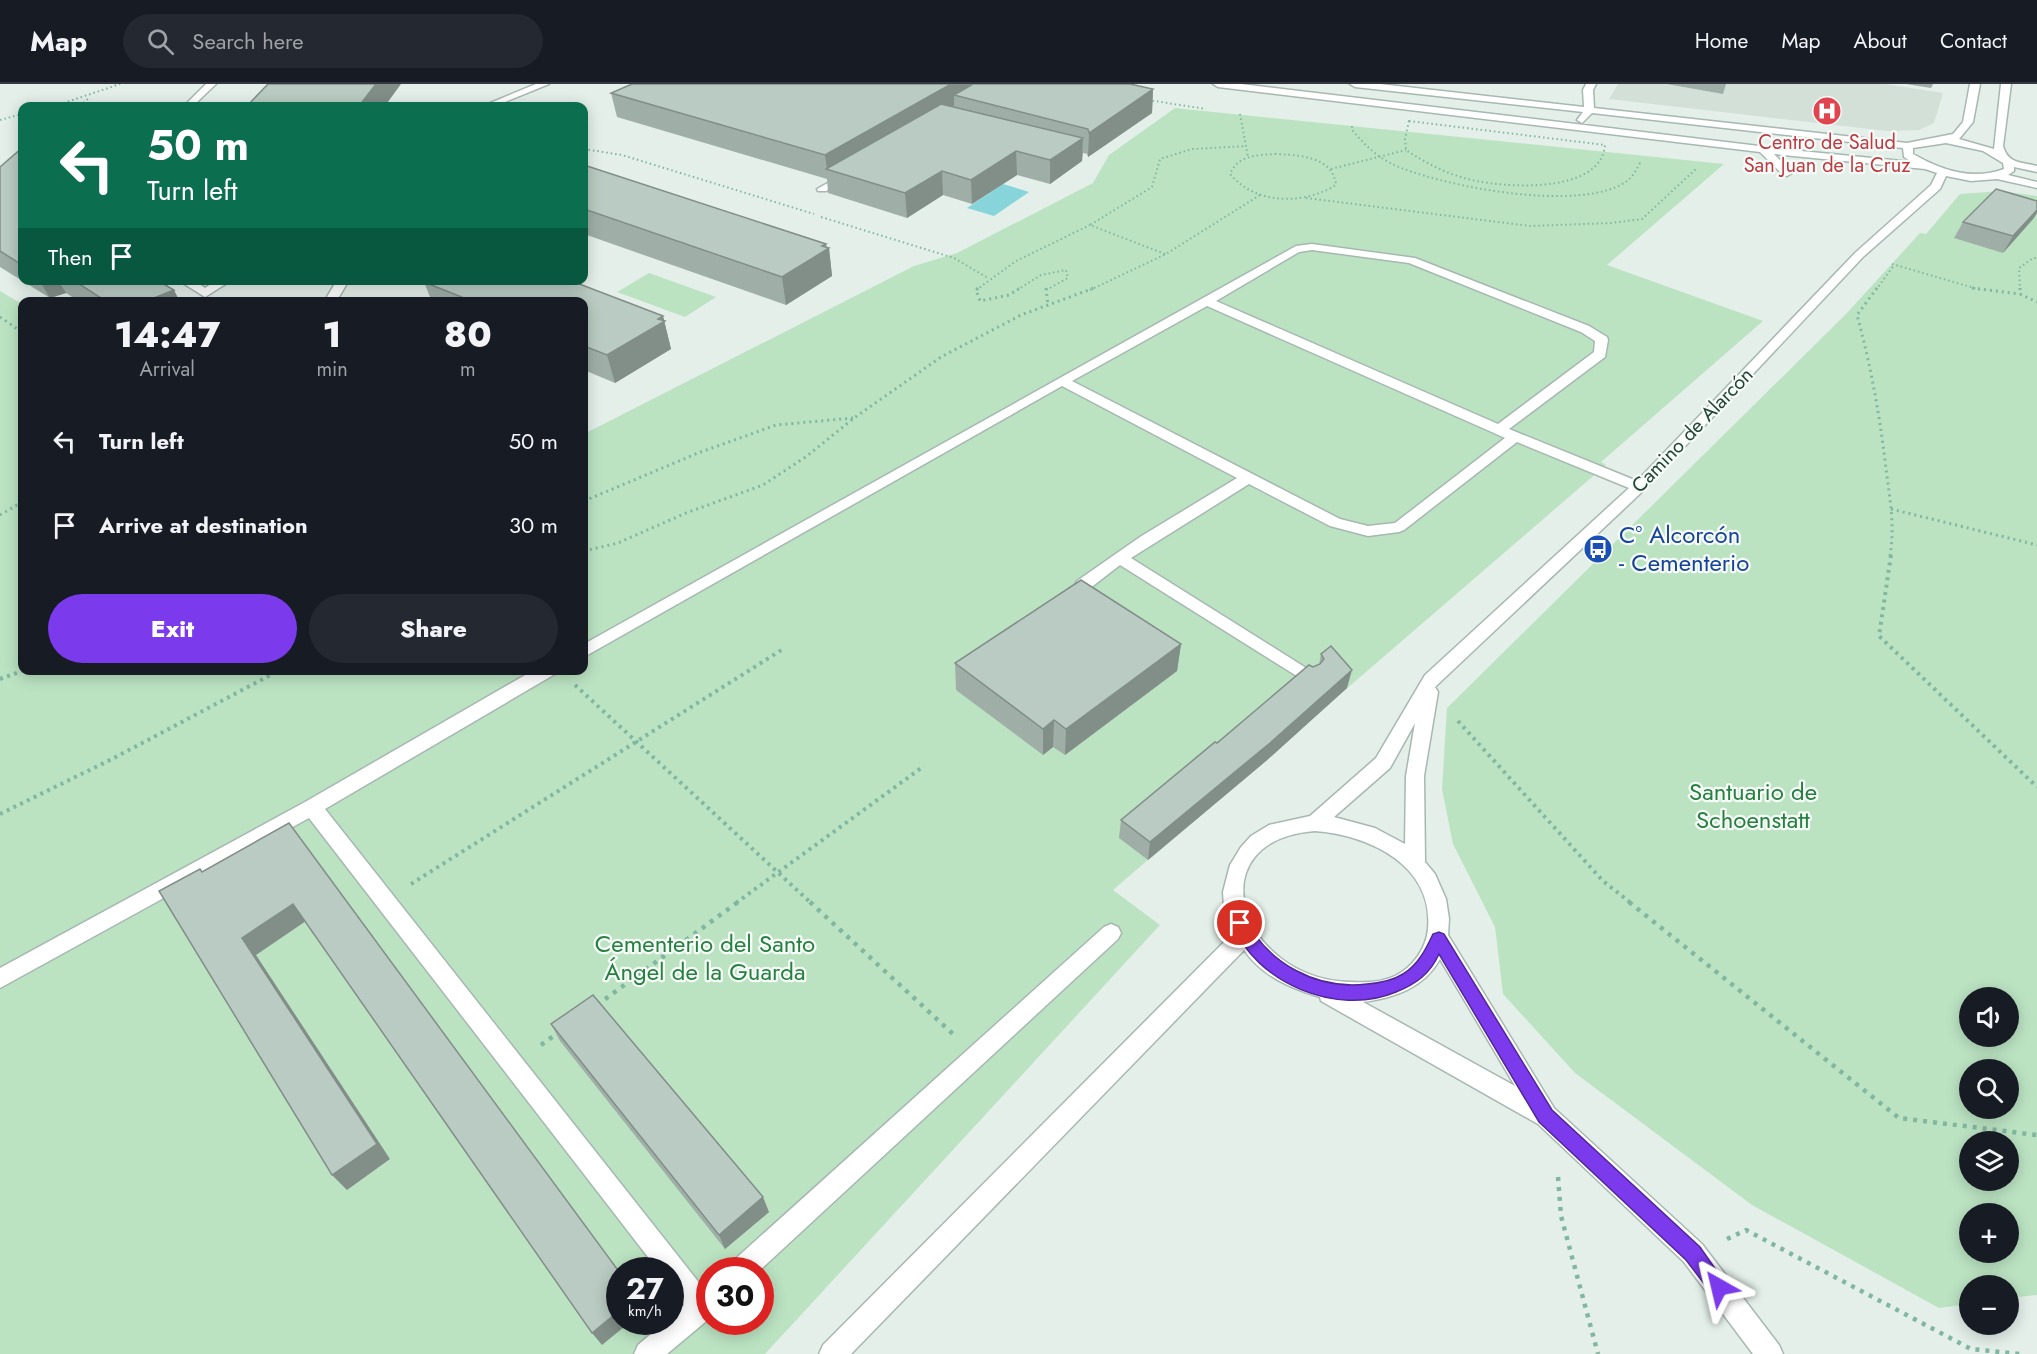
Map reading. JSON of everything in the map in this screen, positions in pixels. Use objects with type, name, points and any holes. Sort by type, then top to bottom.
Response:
[{"type":"street","points":[[192,102],[211,84]]},
{"type":"street","points":[[498,102],[544,84]]},
{"type":"street","points":[[1218,84],[1764,150],[1925,166],[1973,178],[1998,176],[2037,185]]},
{"type":"street","points":[[1355,84],[1908,146],[1920,141],[1957,136],[1968,122],[1975,84]]},
{"type":"street","points":[[1461,84],[1458,96],[1462,103],[1489,117]]},
{"type":"street","points":[[1560,125],[1578,122],[1586,117],[1589,111],[1587,90],[1591,84]]},
{"type":"street","points":[[1998,176],[2009,171],[1998,146],[2006,84]]},
{"type":"street","points":[[1940,140],[1974,145],[2004,160],[2037,169]]},
{"type":"street","points":[[1908,146],[1908,155],[1925,166]]},
{"type":"street","points":[[1764,150],[1787,173]]},
{"type":"street","points":[[822,189],[862,166]]},
{"type":"street","name":"Camino de Alarcón","points":[[1315,823],[1383,763],[1431,679],[1638,487],[1859,255],[1936,187],[1943,172]]},
{"type":"street","points":[[588,649],[1296,249],[1312,248],[1411,260],[1585,329],[1602,340],[1600,354],[1499,430]]},
{"type":"street","points":[[192,285],[205,293],[218,285]]},
{"type":"street","points":[[1207,301],[1515,437],[1638,487]]},
{"type":"street","points":[[1062,381],[1335,523],[1368,531],[1399,527],[1515,437]]},
{"type":"street","points":[[1083,585],[1145,540],[1248,478]]},
{"type":"street","points":[[1120,558],[1308,677]]},
{"type":"street","points":[[0,979],[556,675]]},
{"type":"street","points":[[1414,863],[1415,776],[1431,679]]},
{"type":"street","points":[[312,807],[513,1064],[696,1291]]},
{"type":"street","points":[[1320,988],[1352,993],[1382,990],[1409,979],[1428,961],[1439,939],[1439,913],[1431,887],[1414,863],[1391,845],[1364,831],[1340,824],[1292,825],[1271,833],[1254,845],[1239,863],[1232,886],[1235,910],[1245,935],[1264,958],[1290,977],[1320,988],[1546,1116],[1693,1253],[1770,1354]]},
{"type":"street","points":[[756,1257],[1111,933]]},
{"type":"street","points":[[832,1354],[1245,935]]},
{"type":"street","points":[[1439,939],[1546,1116]]},
{"type":"street","points":[[647,1354],[696,1312]]},
{"type":"path","points":[[68,102],[120,84]]},
{"type":"path","points":[[85,102],[94,94]]},
{"type":"path","points":[[1140,99],[1207,109]]},
{"type":"path","points":[[1240,114],[1248,157]]},
{"type":"path","points":[[0,120],[18,115]]},
{"type":"path","points":[[1409,122],[1605,145],[1605,157],[1598,166],[1585,175],[1563,182],[1536,186],[1495,184],[1467,178],[1436,168],[1406,150],[1405,139],[1409,122]]},
{"type":"path","points":[[1353,126],[1352,130],[1364,145],[1402,168],[1465,187],[1511,194],[1557,196],[1589,192],[1624,183],[1640,163],[1650,164]]},
{"type":"path","points":[[1048,306],[1046,288],[1068,278],[1066,270],[1041,275],[1009,295],[980,301],[976,290],[988,278],[1042,246],[1090,225],[1152,187],[1160,159],[1192,149],[1246,146]]},
{"type":"path","points":[[588,150],[622,155],[954,258],[988,278]]},
{"type":"path","points":[[1331,170],[1406,150]]},
{"type":"path","points":[[1306,198],[1328,192],[1336,185],[1336,177],[1321,163],[1291,155],[1275,154],[1248,157],[1232,167],[1230,174],[1234,182],[1244,190],[1260,195],[1278,198],[1306,198],[1530,226],[1611,223],[1642,219],[1700,165]]},
{"type":"path","points":[[588,550],[618,543],[686,513],[762,485],[807,456],[854,418],[941,357],[1022,315],[1092,289],[1166,254],[1260,195]]},
{"type":"path","points":[[1090,225],[1166,254]]},
{"type":"path","points":[[2020,294],[2019,268],[2033,258],[2037,258]]},
{"type":"path","points":[[2037,302],[2020,294],[1975,289],[1894,265],[1857,315],[1873,376],[1893,531],[1879,636],[2037,787]]},
{"type":"path","points":[[0,317],[18,329]]},
{"type":"path","points":[[588,499],[698,453],[776,425],[854,418]]},
{"type":"path","points":[[0,515],[18,504]]},
{"type":"path","points":[[1891,509],[2037,545]]},
{"type":"path","points":[[386,900],[783,649]]},
{"type":"path","points":[[0,679],[18,673]]},
{"type":"path","points":[[0,814],[112,759],[271,675]]},
{"type":"path","points":[[559,675],[636,742],[976,1056]]},
{"type":"path","points":[[1431,679],[1447,708],[1603,881],[1899,1118],[2037,1135]]},
{"type":"path","points":[[589,1010],[779,874],[924,766]]},
{"type":"path","points":[[513,1064],[561,1030]]},
{"type":"path","points":[[1565,1176],[1557,1168],[1561,1216],[1598,1354]]},
{"type":"path","points":[[1693,1253],[1746,1230],[1971,1349],[2020,1354]]},
{"type":"shaded area","name":"Centro de Salud San Juan de la Cruz","points":[[1618,84],[1885,84],[1943,93],[1934,123],[1919,130],[1887,131],[1609,99]]},
{"type":"green space","name":"Cementerio del Santo Ángel de la Guarda","points":[[1175,108],[1724,164],[1607,265],[1763,321],[1601,462],[1606,465],[1113,890],[1160,925],[765,1354],[0,1354],[0,291],[18,302],[18,675],[588,675],[588,432],[914,266],[957,253],[1093,183],[1109,155]]},
{"type":"green space","name":"Santuario de Schoenstatt","points":[[2001,191],[2037,196],[2037,1295],[2019,1297],[2019,1275],[1959,1275],[1959,1305],[1939,1308],[1752,1205],[1575,1073],[1503,994],[1495,927],[1453,844],[1442,789],[1447,708],[1846,314],[1920,233],[1926,234],[1960,194]]},
{"type":"green space","points":[[649,273],[716,297],[685,317],[617,292]]},
{"type":"water","points":[[1003,184],[1029,192],[994,216],[967,208]]},
{"type":"building","points":[[268,84],[376,84],[362,102],[251,102]]},
{"type":"building","points":[[632,84],[951,84],[825,155],[611,93]]},
{"type":"building","points":[[973,84],[1130,84],[1153,89],[1089,133],[1088,129],[954,95]]},
{"type":"building","points":[[941,104],[1083,138],[1050,160],[1016,151],[971,180],[942,171],[905,193],[826,169]]},
{"type":"building","points":[[18,151],[18,262],[0,251],[0,167]]},
{"type":"building","points":[[588,166],[826,244],[822,246],[829,248],[782,277],[588,210]]},
{"type":"building","points":[[1996,189],[2037,201],[2037,210],[2013,236],[1963,222]]},
{"type":"building","points":[[81,285],[166,285],[174,290],[156,297],[99,297]]},
{"type":"building","points":[[432,285],[582,285],[663,316],[658,319],[665,321],[607,355],[588,348],[588,297],[462,297]]},
{"type":"building","points":[[1081,580],[1181,644],[1066,729],[1054,720],[1043,729],[955,663]]},
{"type":"building","points":[[1331,646],[1352,670],[1270,743],[1150,842],[1121,820],[1309,665],[1313,667],[1320,664],[1324,659],[1321,654]]},
{"type":"building","points":[[289,823],[608,1257],[606,1257],[606,1322],[592,1333],[293,904],[242,938],[377,1144],[332,1175],[159,891],[200,869],[202,872]]},
{"type":"building","points":[[593,995],[763,1197],[719,1235],[551,1024]]},
{"type":"place","name":"Centro de Salud San Juan de la Cruz","points":[[1827,111]]},
{"type":"place","name":"Cº Alcorcón - Cementerio","points":[[1598,549]]},
{"type":"route","points":[[1240,923],[1245,935],[1264,958],[1290,977],[1320,988],[1352,993],[1382,990],[1409,979],[1428,961],[1439,939],[1546,1116],[1693,1253],[1719,1287]]}]
